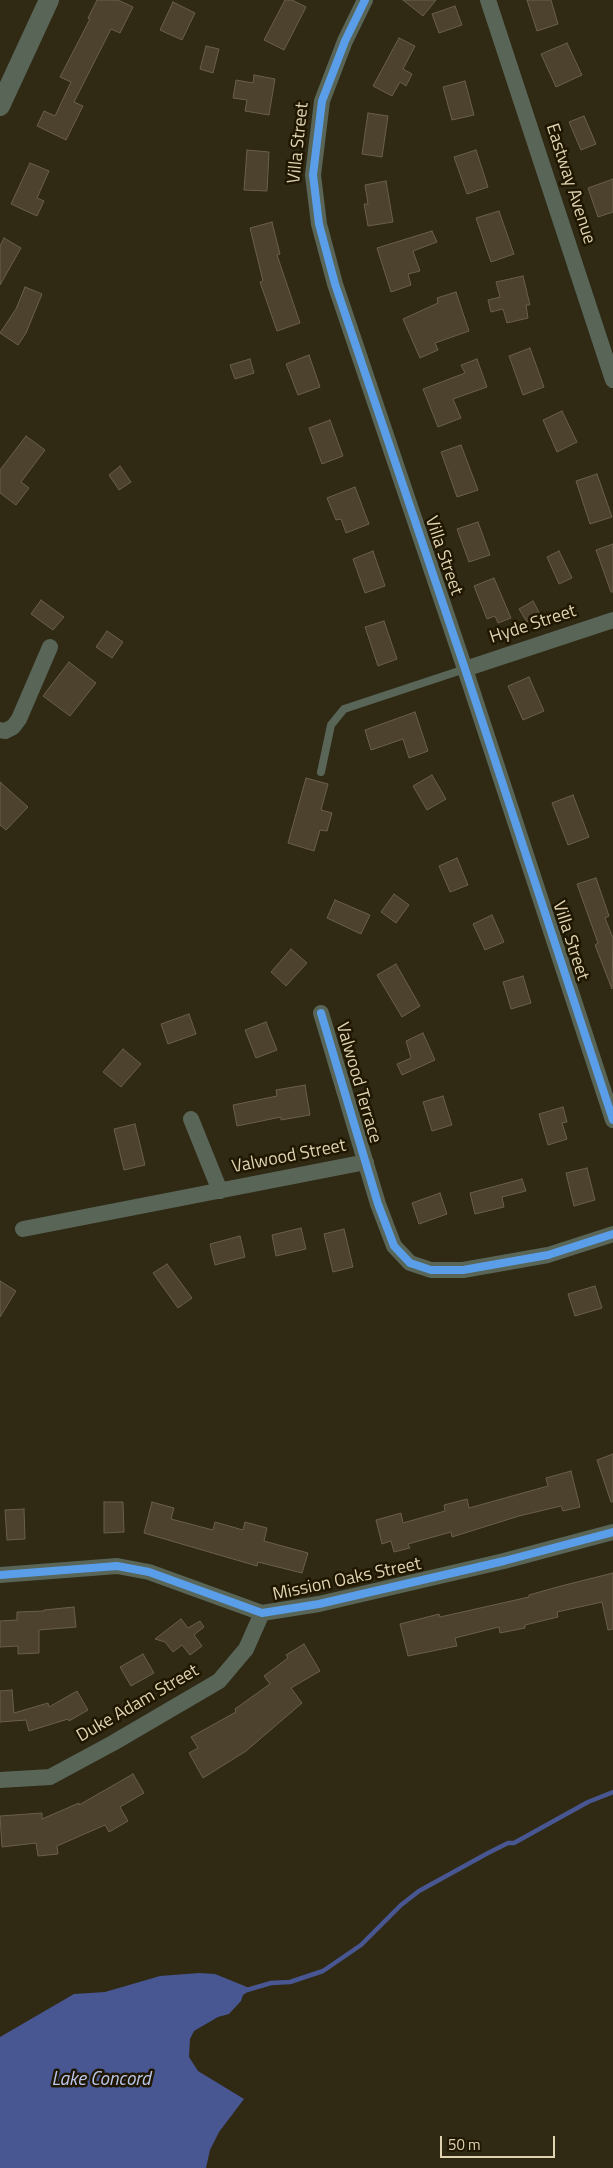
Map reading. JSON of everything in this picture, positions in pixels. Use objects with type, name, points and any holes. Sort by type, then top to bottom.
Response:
[{"type":"street","points":[[0,106],[49,0]]},
{"type":"street","name":"Villa Street","points":[[365,0],[345,41],[322,101],[314,166],[314,197],[335,284],[465,669],[613,1120]]},
{"type":"street","name":"Eastway Avenue","points":[[488,0],[613,380]]},
{"type":"street","name":"Hyde Street","points":[[465,669],[613,620]]},
{"type":"street","points":[[0,730],[5,731],[13,727],[19,719],[50,647]]},
{"type":"street","name":"Valwood Terrace","points":[[321,1013],[366,1162]]},
{"type":"street","points":[[191,1119],[220,1191]]},
{"type":"street","name":"Valwood Street","points":[[23,1229],[366,1162],[394,1246],[410,1263],[419,1267],[431,1270],[463,1270],[548,1255],[613,1234]]},
{"type":"street","name":"Mission Oaks Street","points":[[0,1575],[117,1566],[149,1572],[262,1613],[346,1598],[504,1561],[613,1532]]},
{"type":"street","name":"Duke Adam Street","points":[[0,1780],[50,1777],[113,1743],[219,1681],[246,1649],[262,1613]]},
{"type":"lane","points":[[321,772],[331,725],[344,709],[465,669]]},
{"type":"water","name":"Lake Concord","points":[[199,1973],[215,1974],[252,1989],[243,1995],[241,2001],[229,2014],[218,2017],[194,2031],[190,2039],[189,2057],[198,2071],[244,2099],[219,2132],[210,2150],[206,2168],[0,2168],[0,2037],[74,1994],[105,1992],[160,1976]]},
{"type":"building","points":[[97,0],[118,0],[133,7],[120,33],[111,29],[74,102],[83,106],[66,140],[37,126],[44,111],[55,116],[71,82],[60,77],[90,19],[88,18]]},
{"type":"building","points":[[285,0],[292,0],[306,7],[284,50],[264,40]]},
{"type":"building","points":[[403,0],[436,0],[423,16]]},
{"type":"building","points":[[527,0],[551,0],[558,24],[537,31]]},
{"type":"building","points":[[173,2],[195,13],[182,40],[160,30]]},
{"type":"building","points":[[455,6],[462,25],[439,33],[432,14]]},
{"type":"building","points":[[399,38],[415,46],[403,69],[412,74],[406,86],[400,82],[392,96],[373,86]]},
{"type":"building","points":[[567,43],[582,75],[556,87],[541,54]]},
{"type":"building","points":[[206,46],[219,49],[213,73],[200,69]]},
{"type":"building","points":[[254,75],[275,79],[269,115],[245,111],[247,100],[233,98],[236,80],[253,83]]},
{"type":"building","points":[[465,81],[474,115],[452,120],[443,87]]},
{"type":"building","points":[[368,113],[388,116],[382,157],[362,154]]},
{"type":"building","points":[[584,116],[596,144],[581,150],[569,122]]},
{"type":"building","points":[[247,150],[269,152],[267,191],[244,190]]},
{"type":"building","points":[[476,150],[488,187],[467,194],[454,157]]},
{"type":"building","points":[[30,163],[49,171],[37,198],[44,201],[37,216],[11,204]]},
{"type":"building","points":[[613,179],[613,212],[598,217],[588,188]]},
{"type":"building","points":[[386,181],[393,222],[368,226],[364,204],[368,204],[365,185]]},
{"type":"building","points":[[499,211],[514,254],[491,262],[476,218]]},
{"type":"building","points":[[272,222],[280,254],[277,255],[300,323],[277,331],[260,282],[263,281],[250,228]]},
{"type":"building","points":[[432,231],[437,242],[413,251],[420,271],[408,274],[411,285],[391,292],[377,248]]},
{"type":"building","points":[[4,238],[21,248],[0,285],[0,246]]},
{"type":"building","points":[[523,276],[530,305],[526,305],[528,318],[507,323],[503,309],[491,312],[488,300],[500,297],[496,282]]},
{"type":"building","points":[[25,287],[42,294],[26,333],[18,345],[0,333],[16,309]]},
{"type":"building","points":[[456,292],[469,331],[435,343],[438,350],[420,358],[403,319],[438,303],[437,298]]},
{"type":"building","points":[[530,348],[544,387],[523,395],[509,356]]},
{"type":"building","points":[[309,355],[320,387],[298,395],[286,364]]},
{"type":"building","points":[[250,359],[254,373],[235,379],[230,365]]},
{"type":"building","points":[[477,359],[487,387],[453,399],[461,418],[438,427],[423,389],[465,373],[461,365]]},
{"type":"building","points":[[562,411],[577,442],[557,452],[543,420]]},
{"type":"building","points":[[330,420],[343,456],[322,464],[309,428]]},
{"type":"building","points":[[26,436],[45,450],[21,482],[29,488],[16,505],[0,493],[0,470]]},
{"type":"building","points":[[461,445],[478,490],[457,497],[441,452]]},
{"type":"building","points":[[120,466],[131,482],[119,490],[109,475]]},
{"type":"building","points":[[597,474],[612,517],[590,524],[576,481]]},
{"type":"building","points":[[355,487],[369,524],[346,533],[341,519],[336,520],[327,498]]},
{"type":"building","points":[[478,522],[490,555],[469,562],[457,529]]},
{"type":"building","points":[[613,544],[613,592],[611,592],[596,550]]},
{"type":"building","points":[[373,551],[385,586],[365,593],[353,559]]},
{"type":"building","points":[[559,551],[572,578],[559,584],[547,557]]},
{"type":"building","points":[[494,578],[511,618],[498,623],[495,616],[487,619],[474,586]]},
{"type":"building","points":[[41,600],[64,617],[53,630],[31,614]]},
{"type":"building","points":[[533,601],[540,614],[527,622],[519,609]]},
{"type":"building","points":[[384,621],[397,659],[378,666],[365,627]]},
{"type":"building","points":[[107,631],[123,642],[112,658],[96,647]]},
{"type":"building","points":[[69,662],[96,683],[70,716],[43,696]]},
{"type":"building","points":[[529,677],[544,711],[523,720],[508,686]]},
{"type":"building","points":[[415,712],[428,751],[409,758],[403,739],[371,750],[365,730]]},
{"type":"building","points":[[432,775],[446,799],[427,810],[413,786]]},
{"type":"building","points":[[306,778],[328,784],[321,810],[332,813],[327,831],[320,830],[314,851],[288,843]]},
{"type":"building","points":[[0,782],[28,807],[6,830],[0,825]]},
{"type":"building","points":[[573,795],[589,837],[568,845],[552,803]]},
{"type":"building","points":[[457,858],[468,885],[450,892],[439,866]]},
{"type":"building","points":[[596,878],[609,916],[605,918],[613,938],[612,989],[595,945],[598,943],[577,884]]},
{"type":"building","points":[[394,894],[409,905],[396,923],[381,912]]},
{"type":"building","points":[[335,900],[370,915],[361,934],[327,918]]},
{"type":"building","points":[[492,915],[504,942],[485,950],[473,924]]},
{"type":"building","points":[[291,949],[307,963],[286,986],[271,972]]},
{"type":"building","points":[[396,964],[420,1006],[402,1017],[377,975]]},
{"type":"building","points":[[523,976],[531,1003],[511,1009],[503,982]]},
{"type":"building","points":[[189,1014],[196,1034],[168,1044],[161,1024]]},
{"type":"building","points":[[266,1022],[277,1050],[256,1058],[245,1030]]},
{"type":"building","points":[[423,1033],[435,1060],[402,1075],[397,1064],[411,1058],[406,1041]]},
{"type":"building","points":[[123,1049],[141,1064],[121,1087],[103,1072]]},
{"type":"building","points":[[305,1085],[310,1115],[281,1120],[281,1117],[237,1126],[233,1105],[277,1096],[276,1090]]},
{"type":"building","points":[[443,1096],[452,1125],[432,1131],[423,1102]]},
{"type":"building","points":[[563,1107],[567,1122],[562,1123],[567,1139],[548,1145],[539,1114]]},
{"type":"building","points":[[135,1124],[145,1165],[124,1170],[114,1129]]},
{"type":"building","points":[[587,1168],[595,1200],[574,1206],[566,1173]]},
{"type":"building","points":[[522,1179],[526,1191],[502,1197],[504,1207],[475,1214],[470,1193]]},
{"type":"building","points":[[440,1193],[447,1214],[419,1224],[412,1203]]},
{"type":"building","points":[[301,1228],[306,1249],[276,1256],[272,1235]]},
{"type":"building","points":[[344,1229],[353,1267],[333,1272],[324,1234]]},
{"type":"building","points":[[240,1236],[245,1257],[215,1265],[210,1244]]},
{"type":"building","points":[[167,1264],[192,1298],[178,1308],[153,1273]]},
{"type":"building","points":[[0,1281],[16,1291],[0,1317]]},
{"type":"building","points":[[595,1286],[602,1308],[575,1316],[568,1294]]},
{"type":"building","points":[[613,1454],[613,1502],[611,1502],[597,1460]]},
{"type":"building","points":[[571,1471],[580,1507],[563,1511],[561,1506],[519,1516],[452,1537],[451,1532],[408,1544],[410,1548],[394,1552],[391,1541],[382,1544],[376,1520],[401,1513],[403,1523],[445,1511],[444,1505],[467,1499],[469,1508],[548,1486],[546,1478]]},
{"type":"building","points":[[104,1502],[123,1502],[124,1532],[104,1533]]},
{"type":"building","points":[[152,1502],[174,1508],[171,1519],[213,1530],[215,1522],[243,1530],[245,1522],[267,1528],[264,1541],[308,1553],[302,1573],[258,1562],[257,1566],[144,1533]]},
{"type":"building","points":[[24,1509],[25,1539],[7,1540],[5,1510]]},
{"type":"building","points":[[613,1573],[613,1629],[608,1630],[602,1602],[557,1612],[558,1617],[525,1625],[525,1628],[500,1633],[499,1627],[455,1638],[457,1646],[408,1656],[400,1624],[439,1614],[440,1617],[529,1597],[529,1595]]},
{"type":"building","points":[[74,1607],[76,1627],[39,1630],[39,1653],[18,1654],[18,1646],[0,1647],[0,1621],[17,1620],[17,1612]]},
{"type":"building","points":[[181,1619],[188,1628],[200,1621],[204,1627],[194,1635],[202,1646],[190,1655],[182,1645],[173,1652],[165,1642],[155,1639]]},
{"type":"building","points":[[304,1644],[320,1671],[291,1688],[302,1703],[246,1751],[203,1778],[189,1753],[198,1748],[191,1737],[236,1712],[235,1709],[270,1684],[264,1676],[288,1658],[286,1655]]},
{"type":"building","points":[[143,1654],[154,1673],[131,1686],[120,1667]]},
{"type":"building","points":[[12,1690],[14,1713],[48,1703],[49,1707],[77,1691],[88,1710],[69,1721],[68,1719],[29,1731],[26,1720],[0,1722],[0,1691]]},
{"type":"building","points":[[133,1774],[144,1793],[120,1807],[128,1821],[109,1832],[105,1825],[57,1846],[58,1854],[38,1856],[36,1843],[2,1847],[0,1816],[42,1813],[42,1819],[79,1803],[79,1805]]},
{"type":"waterway","points":[[247,1990],[271,1983],[290,1982],[323,1971],[361,1945],[401,1905],[419,1891],[488,1853],[508,1843],[514,1843],[588,1802],[613,1792]]},
{"type":"cycle path","points":[[365,0],[345,41],[322,101],[313,175],[319,224],[335,284],[465,669],[613,1120]]},
{"type":"cycle path","points":[[321,1013],[378,1204],[394,1246],[410,1263],[431,1270],[463,1270],[548,1255],[613,1234]]},
{"type":"cycle path","points":[[0,1575],[117,1566],[149,1572],[262,1613],[319,1604],[504,1561],[613,1532]]}]
